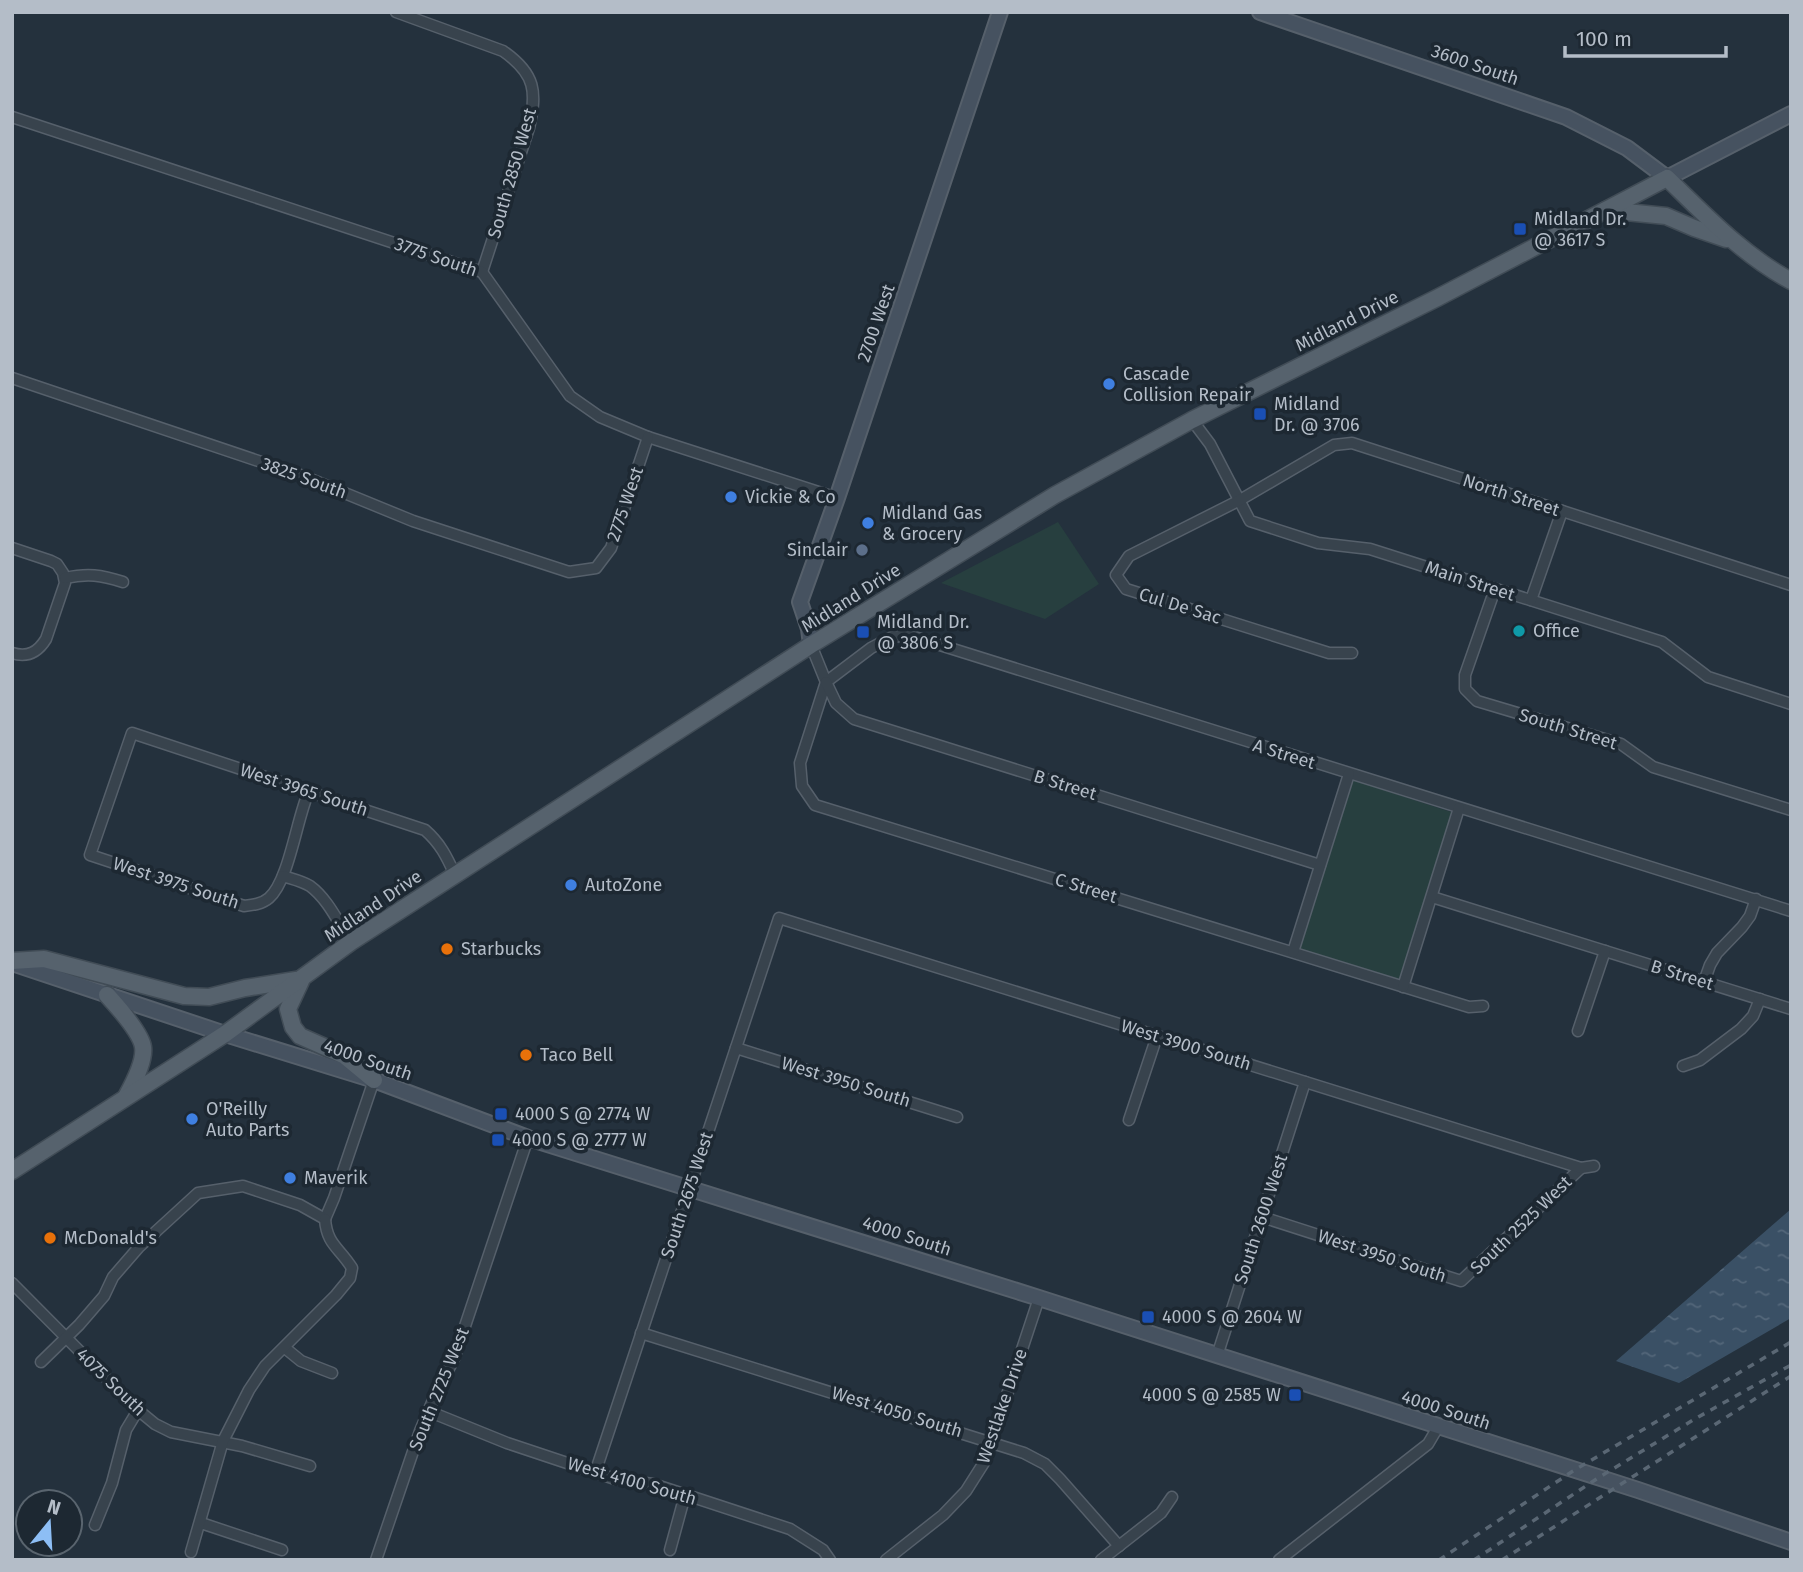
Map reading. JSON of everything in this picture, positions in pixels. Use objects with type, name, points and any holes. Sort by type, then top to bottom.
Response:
[{"type":"main road","name":"Midland Drive","points":[[12,1171],[225,1034],[351,942],[811,645],[1055,495],[1192,420],[1437,298],[1667,178]]},
{"type":"main road","points":[[1667,178],[1731,240],[1772,271],[1791,281]]},
{"type":"main road","points":[[1604,210],[1666,216],[1731,240]]},
{"type":"main road","points":[[12,962],[44,959],[184,996],[209,997],[302,979]]},
{"type":"main road","points":[[302,979],[288,1009],[293,1027],[300,1036],[345,1056],[374,1080]]},
{"type":"main road","points":[[107,995],[131,1023],[143,1047],[138,1074],[126,1097]]},
{"type":"street","name":"South 2850 West","points":[[396,12],[503,51],[517,60],[527,73],[533,90],[534,106],[528,128],[482,272]]},
{"type":"street","name":"2700 West","points":[[811,645],[800,602],[1000,12]]},
{"type":"street","name":"3600 South","points":[[1260,12],[1566,117],[1626,148],[1667,178]]},
{"type":"street","name":"Midland Drive","points":[[1667,178],[1791,114]]},
{"type":"street","name":"3775 South","points":[[12,117],[482,272],[570,396],[600,417],[648,437],[837,498]]},
{"type":"street","name":"3825 South","points":[[12,378],[303,475],[414,521],[556,568],[569,572],[596,568]]},
{"type":"street","name":"Main Street","points":[[1192,420],[1210,444],[1250,521],[1318,543],[1370,549],[1662,642],[1708,677],[1791,704]]},
{"type":"street","name":"2775 West","points":[[596,568],[611,548],[648,437]]},
{"type":"street","name":"North Street","points":[[1240,500],[1334,444],[1352,443],[1791,585]]},
{"type":"street","name":"Cul De Sac","points":[[1240,500],[1129,556],[1115,575],[1126,589],[1329,653],[1352,653]]},
{"type":"street","points":[[1531,600],[1562,511]]},
{"type":"street","points":[[12,548],[51,561],[63,573],[65,583],[41,647],[30,655],[12,653]]},
{"type":"street","points":[[63,573],[100,575],[123,582]]},
{"type":"street","name":"South Street","points":[[1494,589],[1465,675],[1465,689],[1477,701],[1621,744],[1653,767],[1791,810]]},
{"type":"street","name":"A Street","points":[[826,682],[871,648],[892,637],[908,635],[1791,911]]},
{"type":"street","points":[[811,645],[826,682]]},
{"type":"street","name":"B Street","points":[[826,682],[836,703],[855,719],[1320,865]]},
{"type":"street","name":"C Street","points":[[826,682],[800,762],[802,786],[815,805],[1469,1007],[1483,1006]]},
{"type":"street","name":"West 3965 South","points":[[90,855],[131,733],[425,830],[444,851],[455,875]]},
{"type":"street","points":[[1293,953],[1349,774]]},
{"type":"street","points":[[309,791],[283,876],[301,881],[312,888],[324,901],[351,942]]},
{"type":"street","points":[[1403,986],[1459,808]]},
{"type":"street","name":"West 3975 South","points":[[90,855],[244,906],[271,897],[283,876]]},
{"type":"street","name":"B Street","points":[[1432,897],[1791,1009]]},
{"type":"street","points":[[1704,982],[1717,953],[1742,928],[1756,900]]},
{"type":"street","name":"West 3900 South","points":[[779,918],[1581,1168],[1594,1166]]},
{"type":"street","name":"South 2675 West","points":[[595,1473],[779,918]]},
{"type":"street","points":[[1578,1031],[1605,951]]},
{"type":"street","name":"4000 South","points":[[12,962],[225,1034],[374,1080],[528,1138],[1039,1298],[1791,1542]]},
{"type":"street","points":[[1683,1066],[1700,1060],[1741,1029],[1753,1016],[1760,999]]},
{"type":"street","points":[[1129,1120],[1157,1036]]},
{"type":"street","name":"West 3950 South","points":[[736,1048],[957,1117]]},
{"type":"street","points":[[191,1552],[223,1441],[249,1390],[265,1366],[350,1279],[352,1268],[344,1254],[329,1240],[325,1219],[374,1080]]},
{"type":"street","name":"South 2600 West","points":[[1217,1356],[1305,1082]]},
{"type":"street","name":"South 2725 West","points":[[376,1560],[419,1431],[454,1359],[528,1138]]},
{"type":"street","name":"South 2525 West","points":[[1461,1281],[1581,1168]]},
{"type":"street","points":[[41,1362],[104,1296],[113,1278],[139,1247],[198,1193],[243,1185],[300,1205],[325,1219]]},
{"type":"street","name":"West 3950 South","points":[[1262,1217],[1461,1281]]},
{"type":"street","name":"4075 South","points":[[12,1283],[155,1424],[171,1432],[223,1441],[310,1466]]},
{"type":"street","name":"Westlake Drive","points":[[886,1560],[943,1515],[966,1491],[985,1461],[1039,1298]]},
{"type":"street","name":"West 4050 South","points":[[641,1333],[1024,1453],[1045,1464],[1119,1546]]},
{"type":"street","points":[[285,1348],[301,1361],[332,1373]]},
{"type":"street","points":[[95,1525],[112,1483],[126,1430],[138,1410]]},
{"type":"street","name":"West 4100 South","points":[[428,1411],[507,1443],[595,1473],[653,1485],[790,1529],[822,1550],[830,1560]]},
{"type":"street","points":[[1279,1560],[1428,1444],[1438,1427]]},
{"type":"street","points":[[670,1550],[685,1495]]},
{"type":"street","points":[[1101,1560],[1161,1513],[1172,1497]]},
{"type":"street","points":[[201,1523],[282,1550]]},
{"type":"green space","points":[[1058,522],[1099,584],[1045,619],[941,583]]},
{"type":"green space","points":[[1350,779],[1454,813],[1402,980],[1297,948]]},
{"type":"water","points":[[1791,1209],[1791,1318],[1679,1383],[1616,1361]]},
{"type":"railway","points":[[1439,1560],[1573,1471],[1791,1342]]},
{"type":"railway","points":[[1474,1560],[1598,1478],[1791,1365]]},
{"type":"railway","points":[[1502,1560],[1791,1376]]},
{"type":"place","name":"Midland Dr. @ 3617 S","points":[[1520,229]]},
{"type":"place","name":"Cascade Collision Repair","points":[[1109,384]]},
{"type":"place","name":"Midland Dr. @ 3706","points":[[1260,414]]},
{"type":"place","name":"Vickie & Co","points":[[731,497]]},
{"type":"place","name":"Midland Gas & Grocery","points":[[868,523]]},
{"type":"place","name":"Sinclair","points":[[862,550]]},
{"type":"place","name":"Office","points":[[1519,631]]},
{"type":"place","name":"Midland Dr. @ 3806 S","points":[[863,632]]},
{"type":"place","name":"AutoZone","points":[[571,885]]},
{"type":"place","name":"Starbucks","points":[[447,949]]},
{"type":"place","name":"Taco Bell","points":[[526,1055]]},
{"type":"place","name":"4000 S @ 2774 W","points":[[501,1114]]},
{"type":"place","name":"O'Reilly Auto Parts","points":[[192,1119]]},
{"type":"place","name":"4000 S @ 2777 W","points":[[498,1140]]},
{"type":"place","name":"Maverik","points":[[290,1178]]},
{"type":"place","name":"McDonald's","points":[[50,1238]]},
{"type":"place","name":"4000 S @ 2604 W","points":[[1148,1317]]},
{"type":"place","name":"4000 S @ 2585 W","points":[[1295,1395]]}]
